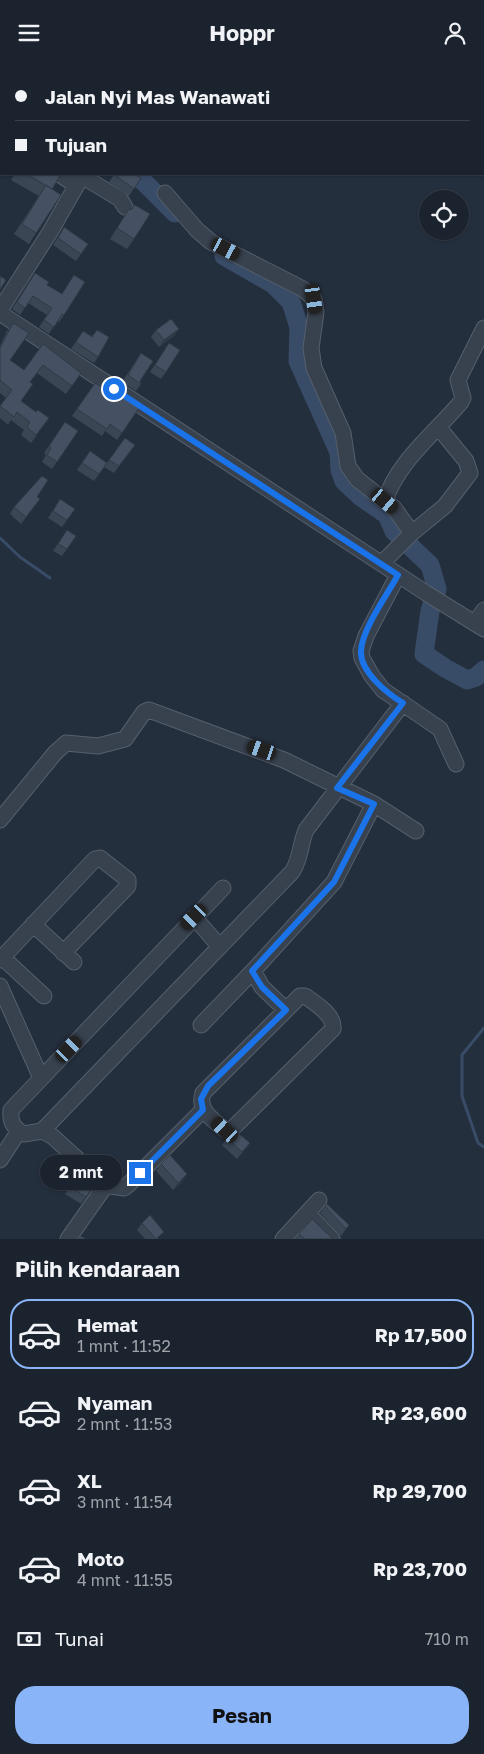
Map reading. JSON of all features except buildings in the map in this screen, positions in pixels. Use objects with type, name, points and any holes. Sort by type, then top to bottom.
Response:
[{"type":"street","points":[[64,175],[81,178],[120,199],[125,207]]},
{"type":"street","points":[[81,178],[45,240],[0,311],[447,607],[480,626],[484,610]]},
{"type":"street","points":[[165,193],[197,230],[211,242],[303,289],[314,299],[316,312],[310,348],[314,368],[343,433],[348,466],[357,479],[385,501],[400,516],[407,538]]},
{"type":"street","points":[[385,501],[390,485],[399,470],[461,402],[463,398],[458,380],[484,328]]},
{"type":"street","points":[[382,563],[407,538],[446,506],[470,473],[466,461],[439,428]]},
{"type":"street","points":[[398,575],[374,618],[361,651],[364,662],[393,697],[440,729],[456,764]]},
{"type":"street","points":[[42,1131],[292,872],[299,861],[302,839],[306,830],[337,788],[393,697]]},
{"type":"street","points":[[0,821],[55,753],[66,743],[98,746],[125,739],[144,712],[149,710],[262,750],[337,788],[374,804],[416,831]]},
{"type":"street","points":[[201,1025],[334,882],[374,804]]},
{"type":"street","points":[[33,925],[68,958],[128,886],[128,880],[101,859],[95,859],[1,959],[44,996]]},
{"type":"street","points":[[203,1110],[124,1188],[106,1185],[52,1136],[42,1131],[24,1133],[19,1131],[13,1126],[10,1118],[11,1110],[223,887]]},
{"type":"street","points":[[194,917],[220,947]]},
{"type":"street","points":[[252,971],[262,987],[286,1010]]},
{"type":"street","points":[[0,986],[5,1014],[41,1078]]},
{"type":"street","points":[[300,996],[304,996],[330,1017],[334,1024],[333,1029],[231,1130],[225,1130],[203,1110],[201,1099],[208,1086],[300,996]]},
{"type":"street","points":[[0,1160],[19,1131]]},
{"type":"street","points":[[68,1239],[106,1185]]},
{"type":"street","points":[[283,1239],[319,1200]]},
{"type":"street","points":[[307,1213],[332,1239]]},
{"type":"waterway","points":[[134,175],[143,181],[175,213]]},
{"type":"waterway","points":[[224,256],[273,284],[291,302],[299,327],[298,361],[339,452],[340,470],[344,481],[361,497],[387,515],[394,531],[430,565],[437,589],[430,611],[424,654],[467,680],[476,677],[484,670]]},
{"type":"waterway","points":[[0,538],[20,557],[50,578]]},
{"type":"waterway","points":[[484,1028],[462,1055],[462,1096],[478,1143],[484,1147]]},
{"type":"route","points":[[114,389],[313,517],[398,575],[374,618],[361,651],[364,662],[378,684],[392,697],[403,703],[337,788],[374,804],[334,882],[325,894],[252,971],[262,987],[286,1010],[242,1055],[208,1086],[201,1099],[203,1110],[140,1173]]}]
